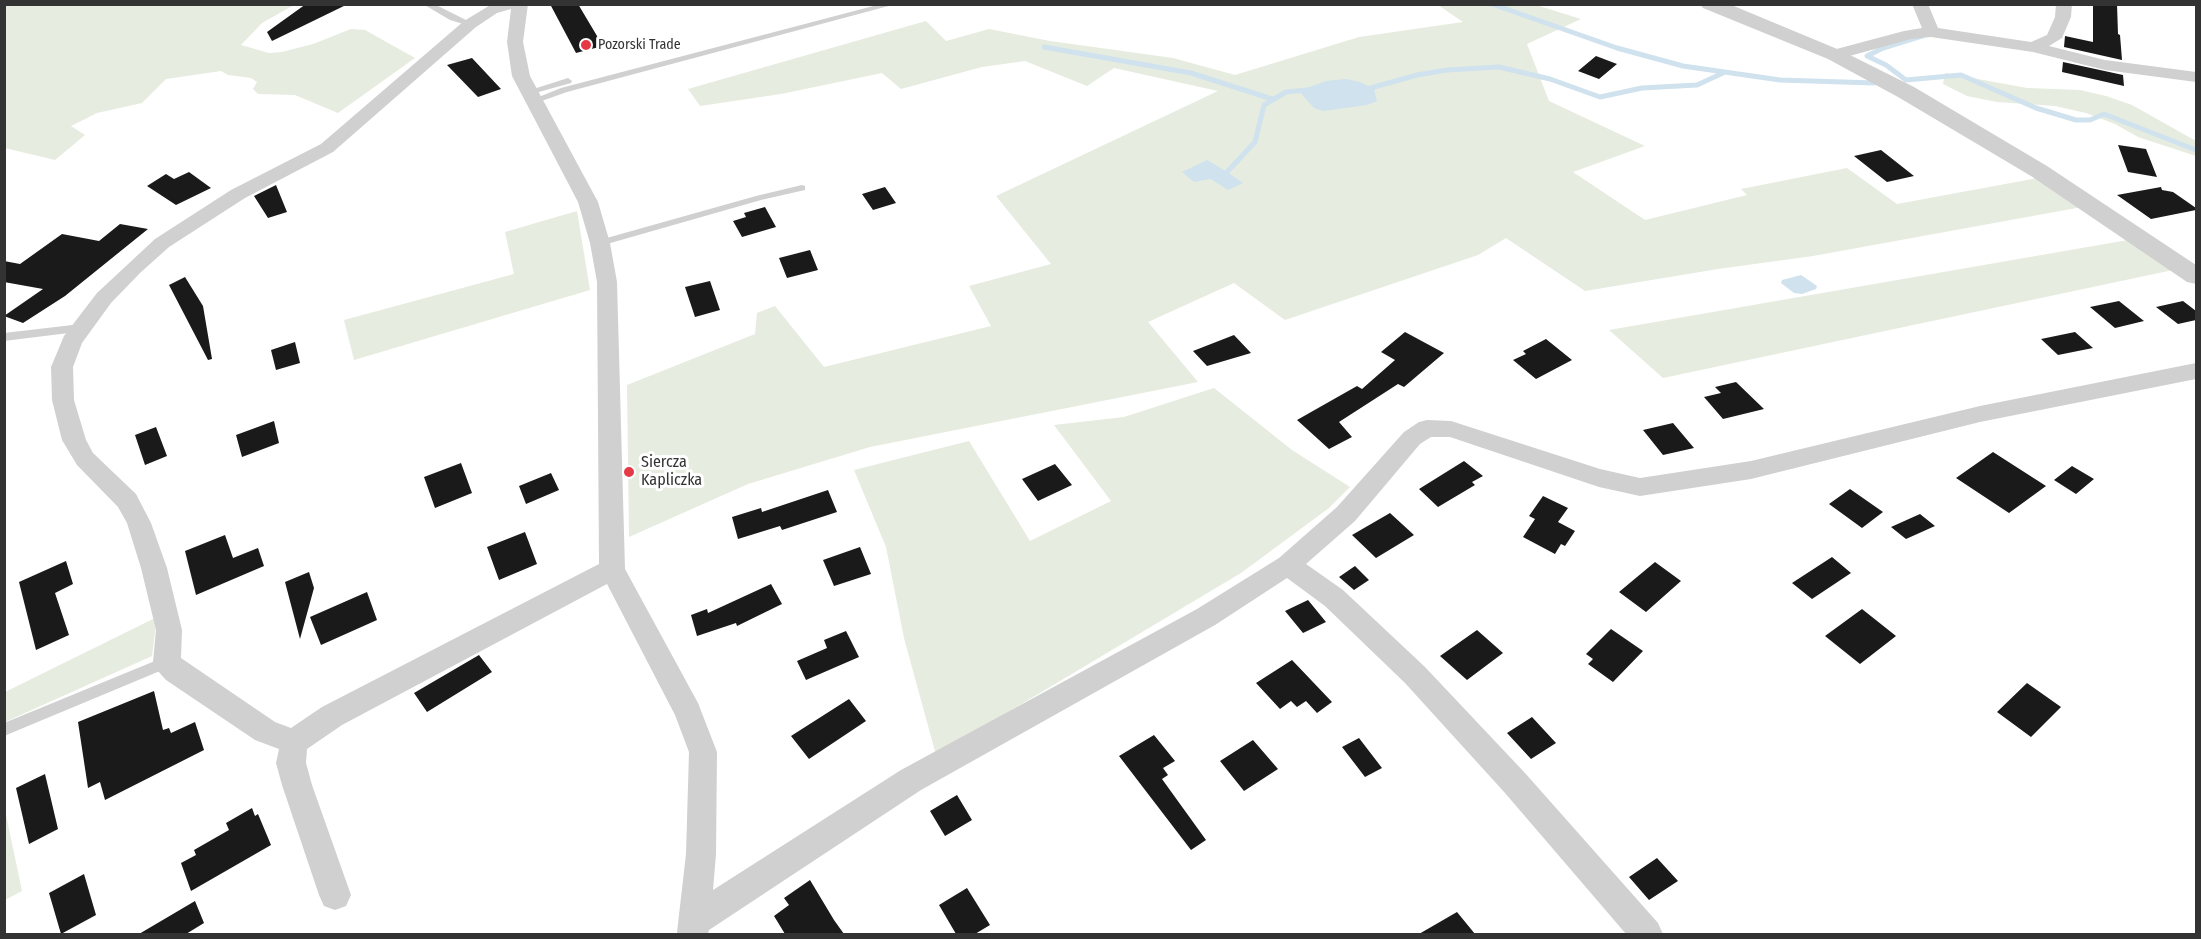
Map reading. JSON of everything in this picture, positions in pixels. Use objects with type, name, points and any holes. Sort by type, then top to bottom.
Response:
[{"type":"street","points":[[294,742],[265,731],[176,672],[167,662],[169,630],[154,567],[139,523],[127,501],[85,459],[74,440],[66,416],[61,384],[62,367],[72,341],[81,328],[112,290],[162,243],[238,194],[327,148],[470,24],[491,10],[511,4]]},
{"type":"street","points":[[520,4],[515,42],[521,76],[588,202],[600,243],[607,288],[612,569],[688,712],[703,752],[701,854],[693,928]]},
{"type":"street","points":[[1710,4],[1835,55],[1906,92],[2039,171],[2196,276]]},
{"type":"street","points":[[1920,4],[1929,21],[1930,32]]},
{"type":"street","points":[[2033,46],[2054,38],[2064,17],[2064,4]]},
{"type":"street","points":[[1835,55],[1910,34],[1930,32],[2033,46],[2105,65],[2196,76]]},
{"type":"street","points":[[693,928],[911,780],[1206,616],[1288,565],[1346,514],[1412,438],[1427,429],[1451,429],[1599,478],[1640,487],[1751,470],[1980,414],[2196,371]]},
{"type":"street","points":[[1288,565],[1334,598],[1415,675],[1515,783],[1647,934]]},
{"type":"street","points":[[335,895],[291,763],[294,742],[332,716],[612,569]]},
{"type":"lane","points":[[427,4],[470,24]]},
{"type":"lane","points":[[531,96],[564,90],[892,4]]},
{"type":"lane","points":[[531,96],[725,40]]},
{"type":"lane","points":[[600,243],[802,188]]},
{"type":"lane","points":[[714,211],[774,189]]},
{"type":"lane","points":[[4,337],[81,328]]},
{"type":"lane","points":[[4,730],[167,662]]},
{"type":"shaded area","points":[[5,4],[294,5],[262,23],[241,45],[269,53],[282,52],[313,44],[351,29],[365,30],[415,58],[338,113],[295,95],[258,94],[253,89],[257,82],[251,78],[228,75],[221,71],[166,79],[142,103],[97,113],[71,126],[85,135],[55,160],[5,148]]},
{"type":"shaded area","points":[[1438,5],[1536,5],[1581,19],[1527,44],[1549,101],[1645,146],[1573,172],[1645,220],[1747,195],[1741,189],[1847,168],[1897,204],[2038,178],[2082,207],[1813,256],[1585,291],[1506,238],[1478,255],[1285,320],[1234,283],[1148,322],[1198,382],[870,447],[748,484],[629,537],[627,385],[755,334],[757,313],[775,306],[824,367],[991,326],[969,286],[1051,264],[996,196],[1218,91],[1114,68],[1087,86],[1025,61],[982,67],[901,89],[882,73],[781,94],[700,106],[688,89],[926,21],[946,41],[989,29],[1050,41],[1173,58],[1235,75],[1359,37],[1463,22]]},
{"type":"shaded area","points":[[1945,73],[2027,88],[2080,90],[2106,96],[2132,105],[2196,141],[2196,156],[2138,137],[2115,124],[2086,113],[2055,106],[1997,102],[1967,96],[1943,84]]},
{"type":"shaded area","points":[[577,211],[590,290],[354,360],[344,320],[514,274],[505,232]]},
{"type":"shaded area","points":[[2128,240],[2173,270],[1663,378],[1609,330]]},
{"type":"shaded area","points":[[1214,388],[1292,450],[1350,487],[1329,508],[1241,573],[936,755],[904,638],[886,547],[854,470],[969,441],[1030,541],[1111,501],[1054,425],[1124,417]]},
{"type":"shaded area","points":[[157,617],[152,656],[5,722],[5,692]]},
{"type":"shaded area","points":[[4,805],[22,891],[5,900],[4,900]]},
{"type":"water","points":[[1346,79],[1360,82],[1374,89],[1377,101],[1367,105],[1323,111],[1314,108],[1299,91],[1326,81]]},
{"type":"water","points":[[1207,160],[1243,183],[1228,190],[1211,179],[1194,182],[1182,172]]},
{"type":"water","points":[[1801,275],[1817,286],[1816,289],[1802,294],[1794,293],[1781,283],[1782,280]]},
{"type":"building","points":[[306,4],[348,4],[272,41],[267,32]]},
{"type":"building","points":[[550,4],[578,4],[603,46],[576,53]]},
{"type":"building","points":[[2093,4],[2117,4],[2122,60],[2064,47],[2065,36],[2093,42]]},
{"type":"building","points":[[1596,56],[1617,64],[1599,79],[1578,71]]},
{"type":"building","points":[[472,58],[501,89],[478,97],[447,65]]},
{"type":"building","points":[[2063,62],[2123,75],[2124,86],[2062,72]]},
{"type":"building","points":[[2118,145],[2146,149],[2157,177],[2128,172]]},
{"type":"building","points":[[1881,150],[1914,176],[1887,182],[1854,156]]},
{"type":"building","points":[[189,172],[211,188],[176,205],[147,186],[166,174],[174,179]]},
{"type":"building","points":[[276,185],[287,212],[268,218],[254,196]]},
{"type":"building","points":[[885,187],[896,203],[873,210],[862,194]]},
{"type":"building","points":[[2161,187],[2162,190],[2173,192],[2196,210],[2151,219],[2117,195]]},
{"type":"building","points":[[765,207],[776,227],[742,237],[733,221],[746,217],[744,213]]},
{"type":"building","points":[[120,224],[148,229],[65,296],[23,323],[4,316],[43,289],[4,282],[4,261],[20,264],[62,234],[99,241]]},
{"type":"building","points":[[810,250],[818,270],[787,278],[779,258]]},
{"type":"building","points":[[185,277],[203,306],[212,359],[208,360],[169,285]]},
{"type":"building","points":[[710,281],[720,310],[695,317],[685,287]]},
{"type":"building","points":[[2119,301],[2144,321],[2115,328],[2090,307]]},
{"type":"building","points":[[2183,301],[2196,311],[2196,320],[2178,324],[2156,307]]},
{"type":"building","points":[[1405,332],[1444,353],[1404,387],[1398,384],[1339,422],[1352,437],[1329,449],[1297,420],[1357,386],[1362,389],[1395,360],[1381,352]]},
{"type":"building","points":[[2075,332],[2093,348],[2058,355],[2041,339]]},
{"type":"building","points":[[1234,335],[1251,353],[1207,366],[1193,351]]},
{"type":"building","points":[[1546,339],[1572,360],[1536,379],[1513,360],[1526,354],[1523,351]]},
{"type":"building","points":[[295,342],[300,363],[276,370],[271,350]]},
{"type":"building","points":[[1736,382],[1764,409],[1723,419],[1704,397],[1721,393],[1715,387]]},
{"type":"building","points":[[274,421],[279,443],[242,457],[236,435]]},
{"type":"building","points":[[1673,423],[1694,448],[1663,455],[1643,430]]},
{"type":"building","points":[[156,427],[167,456],[145,465],[135,435]]},
{"type":"building","points":[[1993,452],[2046,486],[2009,513],[1956,478]]},
{"type":"building","points":[[1464,461],[1483,476],[1472,482],[1475,485],[1438,507],[1419,489]]},
{"type":"building","points":[[461,463],[472,493],[435,508],[424,477]]},
{"type":"building","points":[[1055,464],[1072,485],[1038,501],[1022,479]]},
{"type":"building","points":[[2072,466],[2094,479],[2076,494],[2054,480]]},
{"type":"building","points":[[551,473],[559,490],[526,504],[519,486]]},
{"type":"building","points":[[1850,489],[1883,512],[1862,528],[1829,504]]},
{"type":"building","points":[[828,490],[837,512],[782,530],[780,526],[738,539],[732,517],[761,508],[762,512]]},
{"type":"building","points":[[1543,496],[1568,508],[1558,522],[1575,531],[1565,546],[1561,544],[1555,554],[1523,537],[1535,519],[1529,516]]},
{"type":"building","points":[[1390,513],[1414,535],[1376,558],[1352,535]]},
{"type":"building","points":[[1920,514],[1935,526],[1906,539],[1891,527]]},
{"type":"building","points":[[525,532],[537,564],[499,580],[487,547]]},
{"type":"building","points":[[225,535],[233,558],[258,548],[264,566],[196,595],[185,551]]},
{"type":"building","points":[[860,547],[871,574],[834,586],[823,560]]},
{"type":"building","points":[[1832,557],[1851,573],[1812,599],[1792,583]]},
{"type":"building","points":[[66,561],[73,584],[55,593],[69,635],[36,650],[19,582]]},
{"type":"building","points":[[1655,562],[1681,581],[1646,612],[1619,592]]},
{"type":"building","points":[[1355,566],[1369,580],[1354,590],[1339,577]]},
{"type":"building","points":[[309,572],[314,588],[300,639],[285,582]]},
{"type":"building","points":[[771,584],[782,604],[737,626],[736,623],[697,636],[691,615],[707,609],[708,613]]},
{"type":"building","points":[[367,592],[377,620],[321,645],[310,617]]},
{"type":"building","points":[[1308,600],[1326,622],[1303,633],[1285,611]]},
{"type":"building","points":[[1862,609],[1896,636],[1860,664],[1825,636]]},
{"type":"building","points":[[1611,629],[1643,651],[1613,682],[1588,664],[1593,659],[1586,654]]},
{"type":"building","points":[[1477,630],[1503,653],[1467,680],[1440,656]]},
{"type":"building","points":[[846,631],[859,657],[806,680],[797,661],[827,648],[824,640]]},
{"type":"building","points":[[479,655],[492,672],[427,712],[414,693]]},
{"type":"building","points":[[1292,660],[1332,702],[1317,713],[1306,701],[1297,707],[1291,701],[1280,709],[1256,683]]},
{"type":"building","points":[[2027,683],[2061,707],[2031,737],[1997,712]]},
{"type":"building","points":[[154,691],[163,730],[169,728],[171,733],[195,722],[204,750],[105,800],[100,782],[88,788],[78,722]]},
{"type":"building","points":[[849,699],[866,721],[809,759],[791,736]]},
{"type":"building","points":[[1532,717],[1556,743],[1531,759],[1507,733]]},
{"type":"building","points":[[1154,735],[1175,761],[1163,768],[1168,775],[1162,779],[1206,840],[1191,850],[1119,756]]},
{"type":"building","points":[[1359,738],[1382,768],[1365,777],[1342,747]]},
{"type":"building","points":[[1253,740],[1278,769],[1244,791],[1220,761]]},
{"type":"building","points":[[45,774],[58,829],[29,844],[16,788]]},
{"type":"building","points":[[957,795],[972,820],[945,836],[930,811]]},
{"type":"building","points":[[252,808],[255,816],[258,814],[271,845],[191,891],[181,863],[196,855],[194,850],[229,830],[226,823]]},
{"type":"building","points":[[1657,858],[1678,881],[1649,900],[1629,877]]},
{"type":"building","points":[[84,874],[96,915],[61,934],[49,893]]},
{"type":"building","points":[[810,880],[844,934],[785,934],[774,916],[789,905],[784,898]]},
{"type":"building","points":[[967,888],[990,925],[975,934],[956,934],[939,905]]},
{"type":"building","points":[[195,901],[204,923],[186,934],[139,934]]},
{"type":"building","points":[[1457,912],[1475,934],[1419,934]]},
{"type":"waterway","points":[[1492,4],[1617,48],[1683,66],[1780,80],[1874,83]]},
{"type":"waterway","points":[[1922,36],[1883,48],[1867,56],[1886,65],[1906,80],[1961,75],[2036,108],[2076,120],[2090,120],[2104,114],[2196,150]]},
{"type":"waterway","points":[[1044,47],[1191,73],[1272,99]]},
{"type":"waterway","points":[[1367,89],[1417,75],[1447,70],[1499,67],[1550,79],[1600,97],[1642,88],[1697,85],[1723,73]]},
{"type":"waterway","points":[[1227,172],[1255,142],[1264,105],[1286,92],[1308,90]]},
{"type":"place","name":"Pozorski Trade","points":[[586,45]]},
{"type":"place","name":"Siercza Kapliczka","points":[[629,472]]}]
